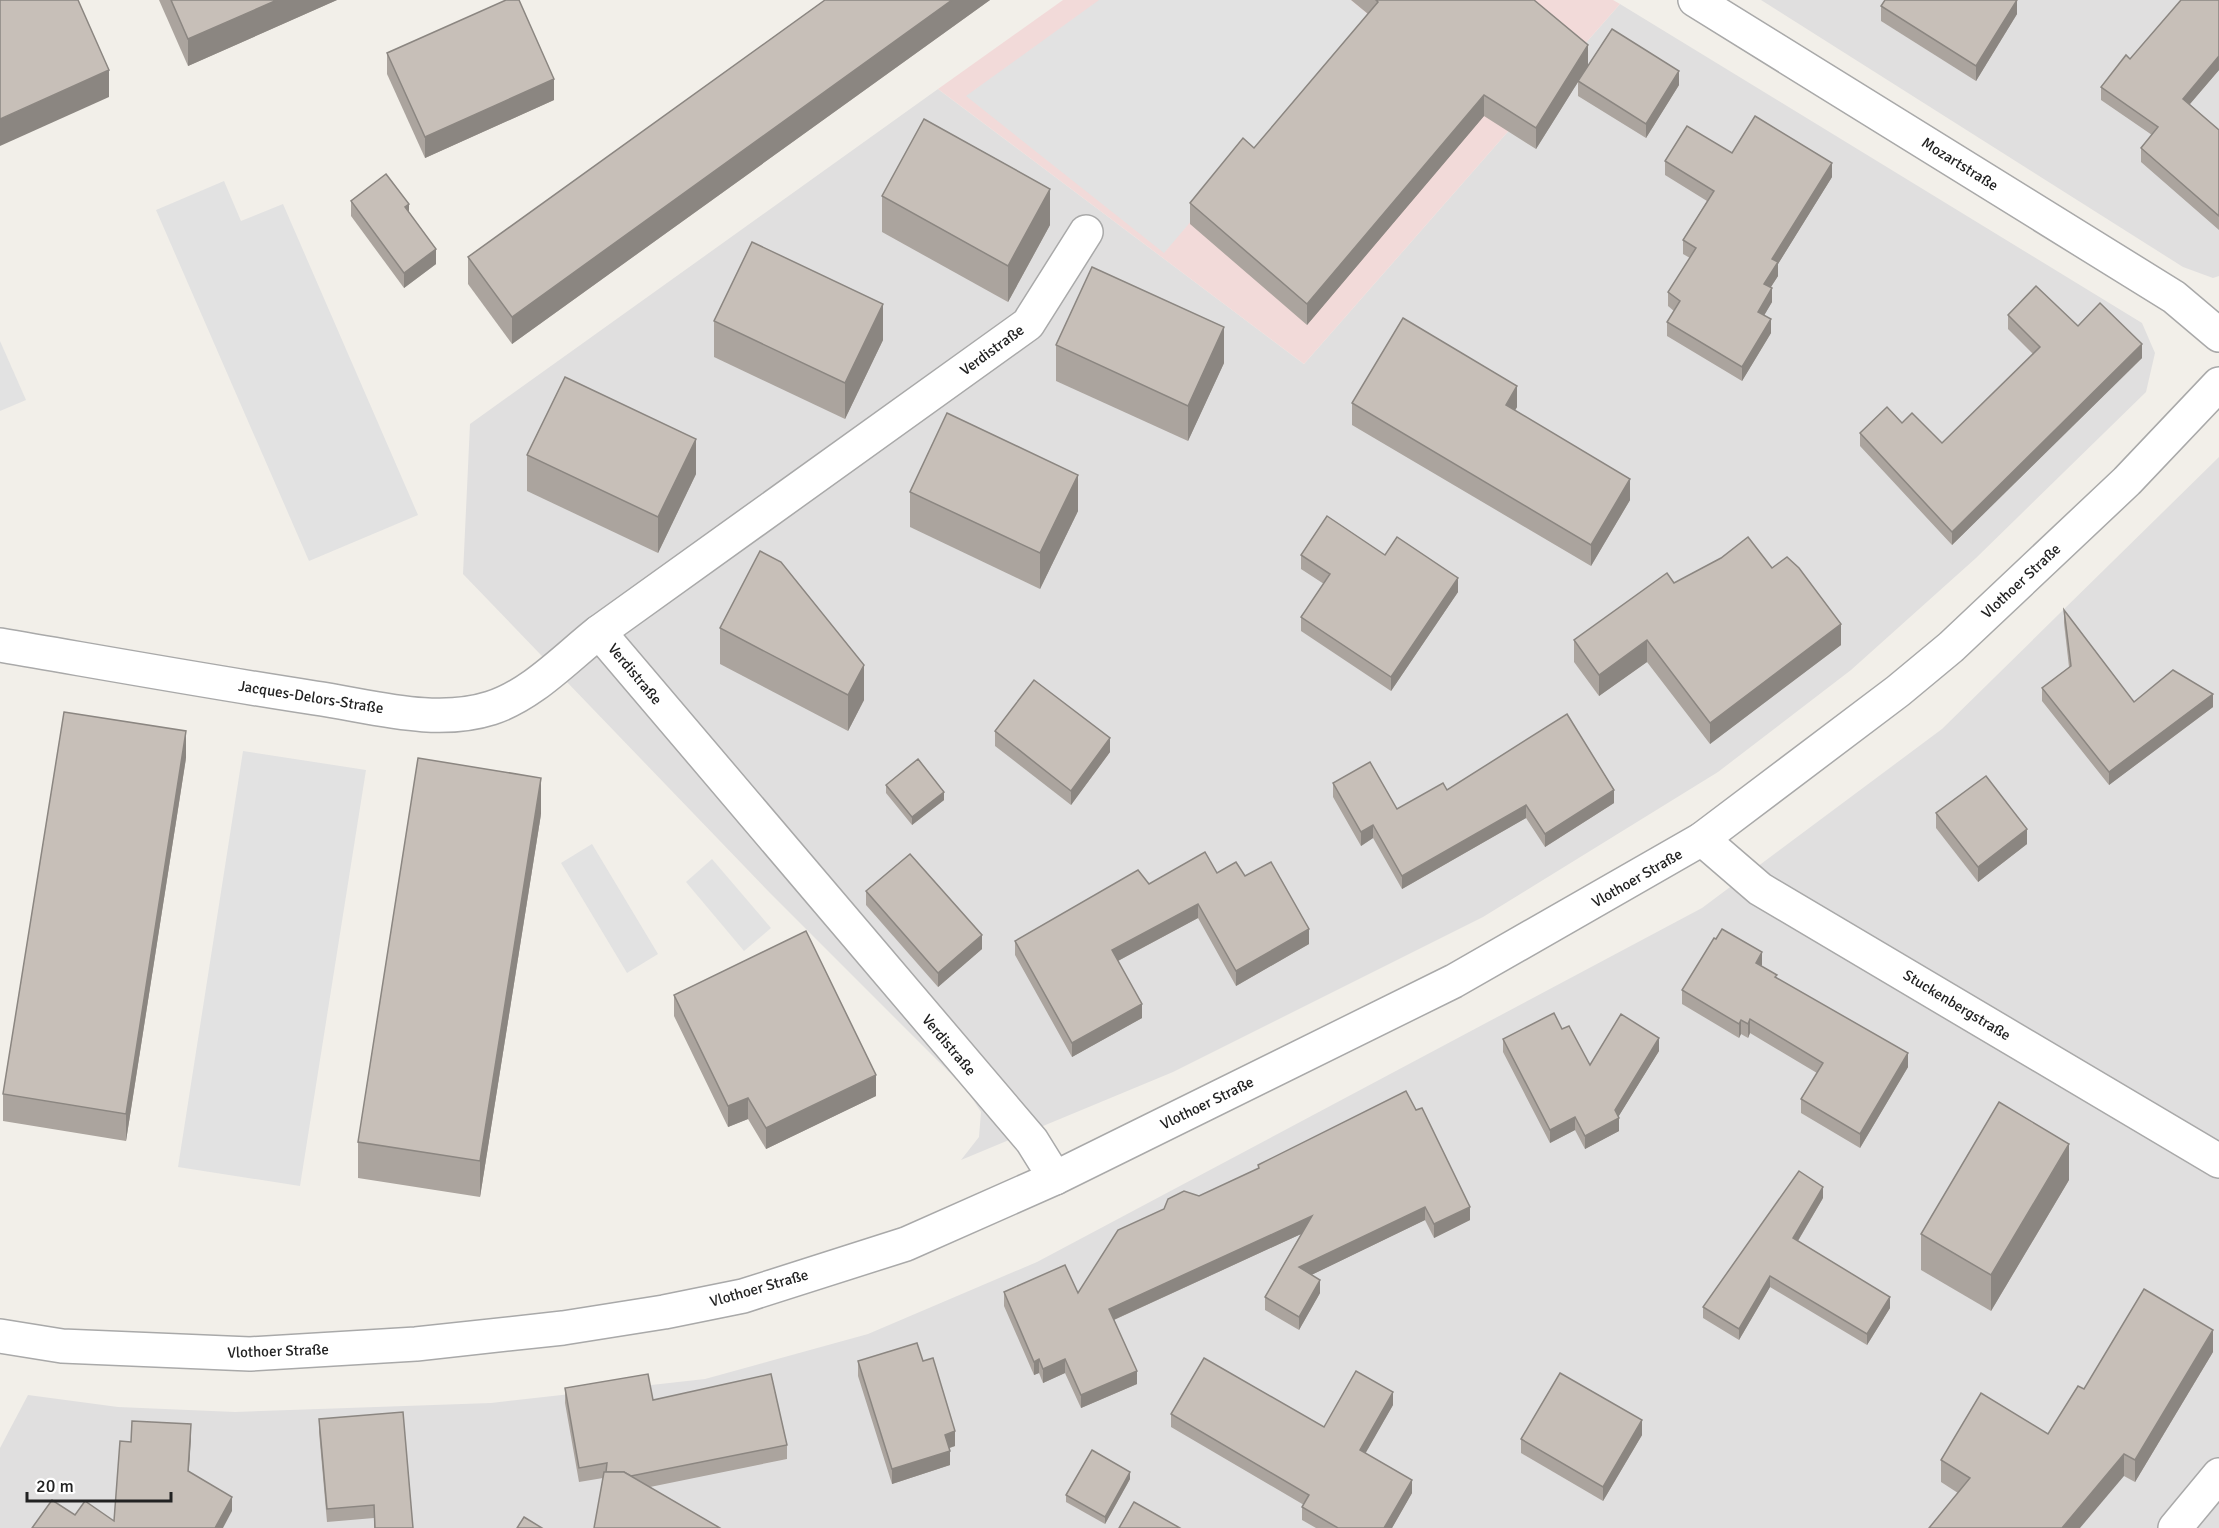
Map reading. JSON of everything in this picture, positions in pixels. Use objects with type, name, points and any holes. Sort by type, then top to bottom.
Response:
[{"type":"street","name":"Mozartstraße","points":[[1695,0],[2174,297],[2219,335]]},
{"type":"street","name":"Verdistraße","points":[[1055,1178],[1032,1142],[599,632],[1028,324],[1086,232]]},
{"type":"street","name":"Vlothoer Straße","points":[[0,1336],[62,1346],[250,1354],[416,1344],[563,1328],[743,1296],[906,1244],[1055,1178],[1454,981],[1702,839],[1898,691],[1951,647],[2127,481],[2219,384]]},
{"type":"street","name":"Jacques-Delors-Straße","points":[[0,645],[266,690],[448,716],[491,708],[519,695],[599,632]]},
{"type":"street","name":"Stuckenbergstraße","points":[[1702,839],[1760,889],[2219,1161]]},
{"type":"street","points":[[2175,1528],[2219,1475]]},
{"type":"shaded area","points":[[1063,0],[1613,0],[1620,4],[1304,364],[938,89]]},
{"type":"shaded area","points":[[1099,0],[1351,0],[1378,23],[1243,160],[1164,253],[966,96]]},
{"type":"shaded area","points":[[1761,0],[2219,0],[2219,276],[2213,278],[2183,267]]},
{"type":"shaded area","points":[[1620,4],[2142,323],[2155,353],[2146,392],[1976,558],[1851,670],[1718,772],[1483,917],[1173,1072],[961,1160],[979,1137],[981,1112],[966,1089],[769,892],[463,574],[470,424],[938,89],[1304,364]]},
{"type":"shaded area","points":[[224,181],[241,221],[283,204],[418,515],[309,561],[156,210]]},
{"type":"shaded area","points":[[0,341],[26,400],[0,411]]},
{"type":"shaded area","points":[[2219,457],[2219,1528],[0,1528],[0,1448],[28,1395],[118,1407],[235,1412],[491,1403],[705,1379],[868,1334],[1037,1262],[1702,908],[1942,729]]},
{"type":"shaded area","points":[[243,751],[366,770],[300,1186],[178,1167]]},
{"type":"shaded area","points":[[592,844],[658,954],[627,973],[561,863]]},
{"type":"shaded area","points":[[712,859],[771,928],[744,951],[686,882]]},
{"type":"building","points":[[0,0],[78,0],[109,70],[0,119]]},
{"type":"building","points":[[171,0],[277,0],[188,39]]},
{"type":"building","points":[[506,0],[519,0],[554,79],[425,137],[387,53]]},
{"type":"building","points":[[825,0],[952,0],[512,317],[468,257]]},
{"type":"building","points":[[1376,0],[1534,0],[1588,45],[1536,128],[1484,95],[1307,304],[1190,203],[1243,138],[1254,148],[1378,2]]},
{"type":"building","points":[[1885,0],[2017,0],[1976,66],[1881,6]]},
{"type":"building","points":[[2181,0],[2219,0],[2219,56],[2183,99],[2219,130],[2219,216],[2141,148],[2158,127],[2101,87],[2126,55],[2130,59]]},
{"type":"building","points":[[1612,29],[1679,71],[1646,124],[1578,81]]},
{"type":"building","points":[[1755,116],[1832,163],[1772,259],[1778,262],[1764,284],[1772,288],[1758,312],[1771,319],[1742,367],[1667,322],[1680,301],[1668,292],[1696,248],[1683,240],[1714,191],[1665,161],[1687,126],[1732,153]]},
{"type":"building","points":[[924,119],[1050,189],[1008,266],[882,196]]},
{"type":"building","points":[[386,174],[409,204],[405,207],[436,249],[404,273],[351,201]]},
{"type":"building","points":[[752,242],[883,304],[845,383],[714,321]]},
{"type":"building","points":[[1092,267],[1224,327],[1188,406],[1056,345]]},
{"type":"building","points":[[2036,286],[2078,326],[2100,303],[2142,344],[1952,532],[1860,433],[1887,407],[1902,423],[1912,413],[1942,443],[2040,347],[2008,315]]},
{"type":"building","points":[[1403,318],[1517,386],[1506,405],[1630,479],[1591,545],[1352,403]]},
{"type":"building","points":[[565,377],[696,439],[658,517],[527,455]]},
{"type":"building","points":[[947,413],[1078,475],[1040,553],[910,492]]},
{"type":"building","points":[[1327,516],[1385,555],[1397,537],[1458,578],[1391,677],[1301,617],[1330,574],[1301,555]]},
{"type":"building","points":[[1748,537],[1772,568],[1787,557],[1799,568],[1841,624],[1710,723],[1647,640],[1599,675],[1574,640],[1667,573],[1674,583],[1721,558]]},
{"type":"building","points":[[760,551],[781,562],[864,665],[848,695],[720,628]]},
{"type":"building","points":[[2064,610],[2134,702],[2173,670],[2213,694],[2109,772],[2042,688],[2071,666]]},
{"type":"building","points":[[1034,680],[1110,738],[1071,791],[995,731]]},
{"type":"building","points":[[64,712],[186,731],[126,1114],[3,1094]]},
{"type":"building","points":[[1567,714],[1614,790],[1545,834],[1526,805],[1402,876],[1373,825],[1361,832],[1333,783],[1370,762],[1397,809],[1443,783],[1447,790]]},
{"type":"building","points":[[418,758],[541,778],[480,1161],[358,1142]]},
{"type":"building","points":[[918,759],[944,792],[912,817],[886,785]]},
{"type":"building","points":[[1986,776],[2027,829],[1978,867],[1936,813]]},
{"type":"building","points":[[1205,852],[1217,873],[1236,862],[1245,876],[1271,862],[1309,929],[1236,971],[1198,904],[1112,950],[1142,1004],[1072,1043],[1015,941],[1138,870],[1149,884]]},
{"type":"building","points":[[910,854],[982,935],[938,973],[866,891]]},
{"type":"building","points":[[1722,929],[1762,952],[1756,963],[1777,975],[1775,977],[1908,1053],[1860,1134],[1801,1099],[1823,1063],[1750,1019],[1748,1024],[1741,1020],[1739,1024],[1682,990]]},
{"type":"building","points":[[806,931],[876,1075],[766,1128],[748,1098],[728,1106],[674,995]]},
{"type":"building","points":[[1554,1013],[1562,1029],[1569,1026],[1590,1065],[1621,1014],[1659,1038],[1615,1110],[1619,1118],[1585,1136],[1575,1117],[1550,1130],[1503,1039]]},
{"type":"building","points":[[1406,1091],[1416,1110],[1422,1108],[1470,1207],[1434,1224],[1425,1207],[1299,1267],[1320,1280],[1299,1317],[1265,1297],[1312,1216],[1109,1309],[1137,1371],[1081,1395],[1065,1359],[1043,1369],[1039,1359],[1034,1362],[1004,1292],[1065,1265],[1078,1293],[1118,1230],[1164,1209],[1168,1199],[1184,1191],[1199,1196],[1259,1168],[1258,1165]]},
{"type":"building","points":[[1999,1102],[2069,1144],[1991,1275],[1921,1234]]},
{"type":"building","points":[[1799,1171],[1823,1187],[1793,1238],[1890,1297],[1867,1334],[1770,1276],[1739,1329],[1703,1307]]},
{"type":"building","points":[[2144,1289],[2213,1330],[2135,1460],[2124,1454],[2062,1528],[1929,1528],[1970,1478],[1941,1460],[1981,1393],[2048,1434],[2078,1386],[2084,1389]]},
{"type":"building","points":[[917,1343],[923,1361],[933,1358],[955,1431],[945,1435],[950,1451],[892,1469],[858,1361]]},
{"type":"building","points":[[1204,1358],[1324,1427],[1356,1371],[1393,1392],[1360,1450],[1412,1480],[1384,1528],[1338,1528],[1302,1507],[1309,1495],[1171,1414]]},
{"type":"building","points":[[1560,1373],[1642,1420],[1603,1487],[1521,1439]]},
{"type":"building","points":[[648,1374],[653,1400],[771,1374],[787,1445],[631,1476],[624,1472],[606,1472],[607,1463],[579,1468],[565,1388]]},
{"type":"building","points":[[403,1412],[413,1528],[375,1528],[374,1505],[327,1509],[319,1419]]},
{"type":"building","points":[[132,1421],[191,1424],[188,1471],[232,1497],[215,1528],[32,1528],[52,1500],[75,1515],[85,1501],[114,1521],[120,1441],[131,1442]]},
{"type":"building","points":[[1092,1450],[1130,1472],[1105,1517],[1066,1495]]},
{"type":"building","points":[[604,1472],[624,1472],[720,1528],[594,1528]]},
{"type":"building","points":[[1134,1502],[1180,1528],[1119,1528]]},
{"type":"building","points":[[524,1517],[542,1528],[517,1528]]}]
